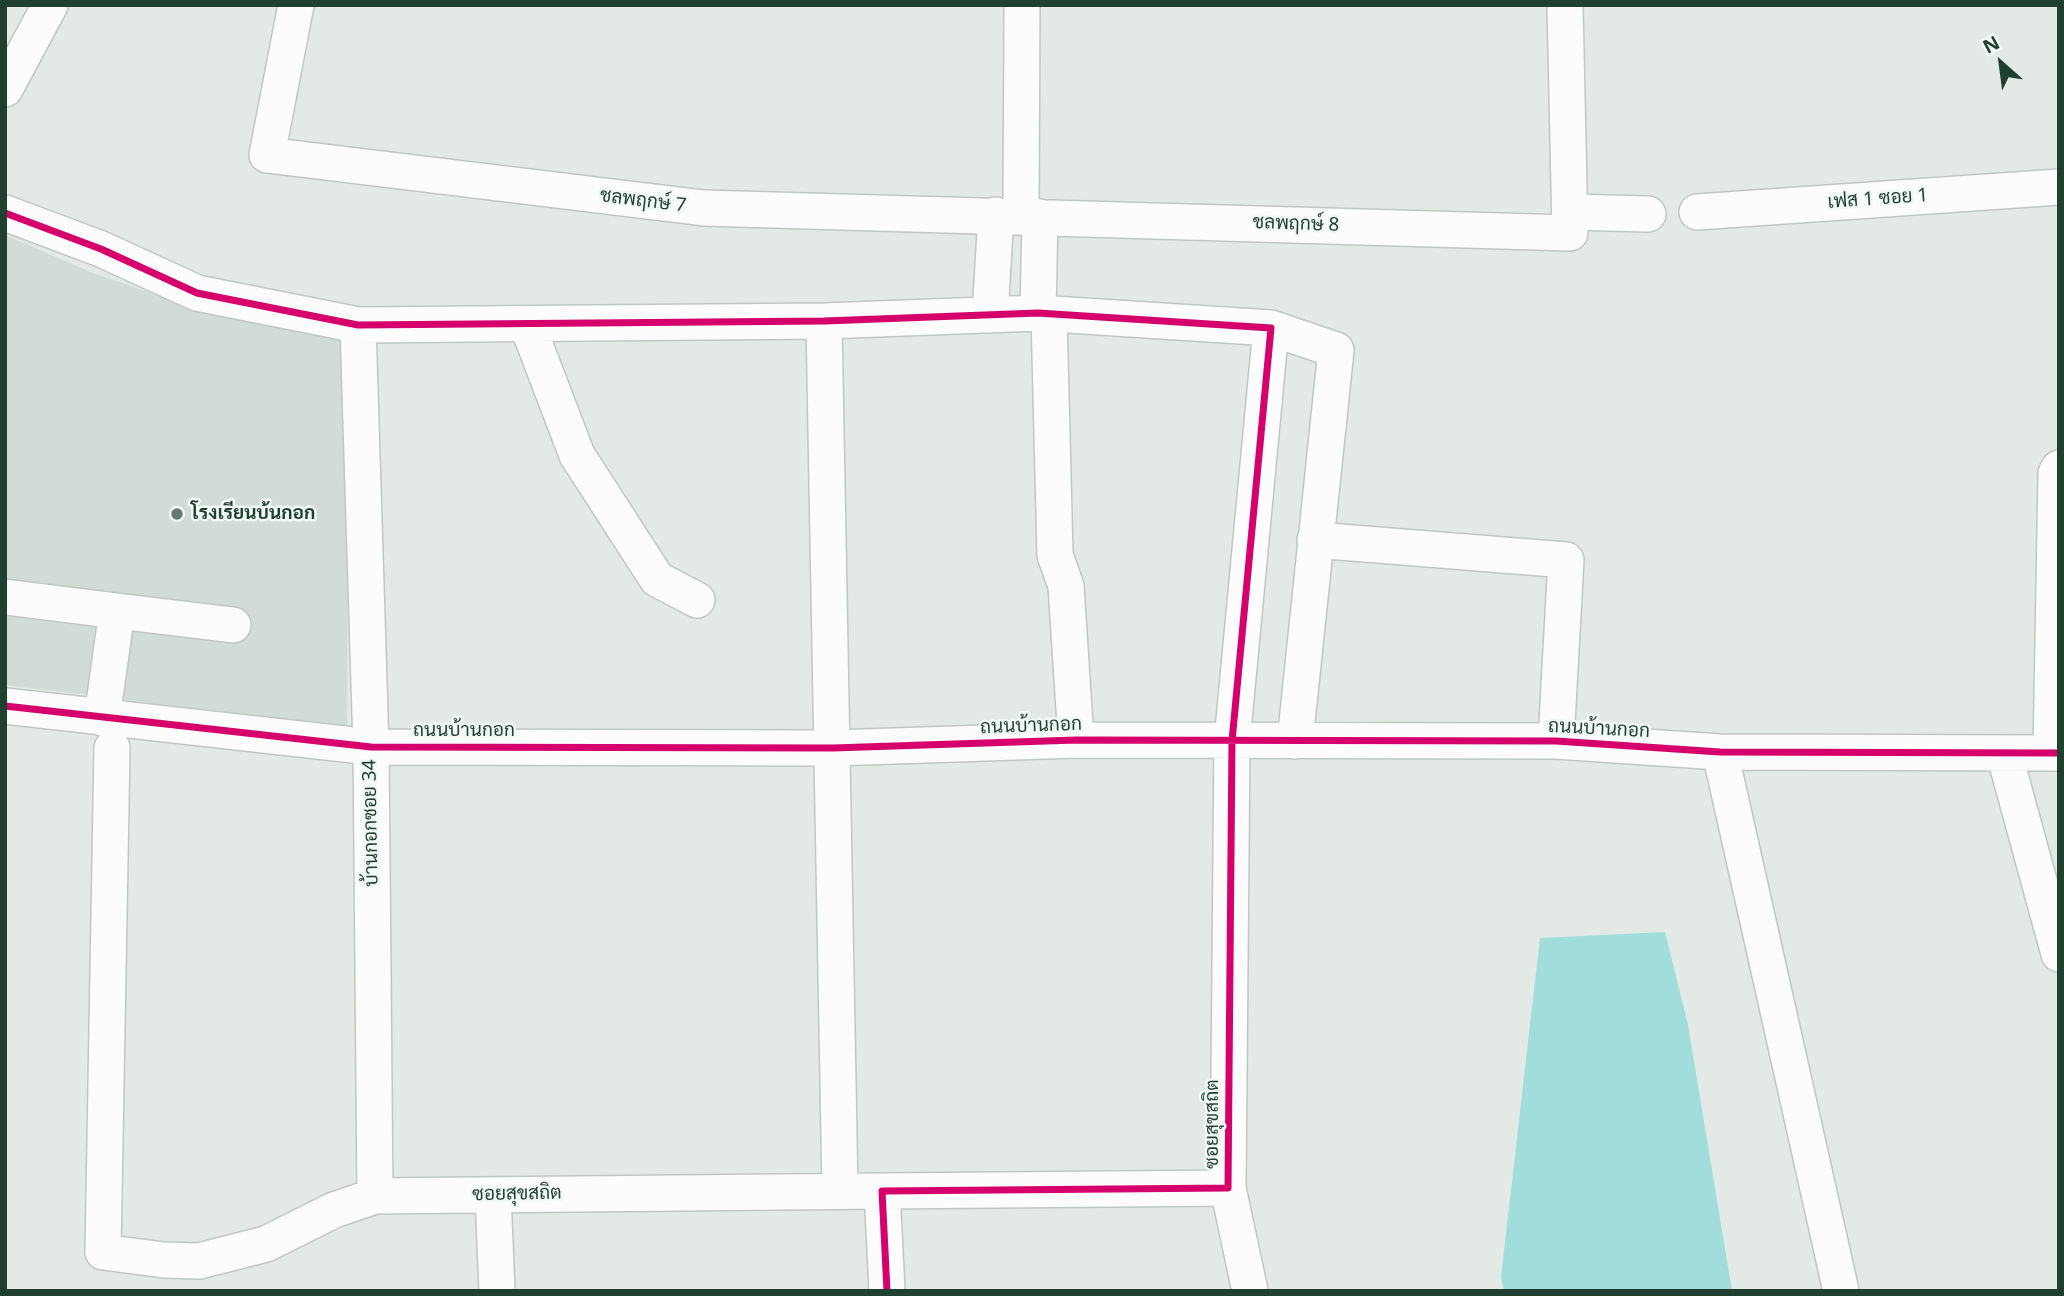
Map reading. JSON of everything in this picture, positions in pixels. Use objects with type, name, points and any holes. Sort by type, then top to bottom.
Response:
[{"type":"street","points":[[5,89],[50,5]]},
{"type":"street","name":"ชลพฤกษ์ 7","points":[[296,5],[267,155],[704,208],[1019,216]]},
{"type":"street","points":[[1021,5],[1019,216],[1044,314],[1055,555],[1066,586],[1076,740]]},
{"type":"street","points":[[1565,5],[1570,222]]},
{"type":"street","name":"เฟส 1 ซอย 1","points":[[1697,212],[2059,187]]},
{"type":"street","points":[[5,213],[101,249],[197,293],[358,325],[824,321],[1044,314],[1271,328],[1336,350],[1295,741]]},
{"type":"street","name":"ชลพฤกษ์ 8","points":[[1019,216],[1570,222],[1648,214]]},
{"type":"street","points":[[990,315],[1019,216]]},
{"type":"street","points":[[824,321],[841,1191]]},
{"type":"street","points":[[527,324],[577,455],[657,579],[697,600]]},
{"type":"street","name":"บ้านกอกซอย 34","points":[[358,325],[371,747],[375,1196]]},
{"type":"street","name":"ซอยสุขสถิต","points":[[107,733],[103,1252],[164,1276],[199,1261],[266,1244],[334,1210],[375,1196],[1228,1188],[1232,741],[1271,328]]},
{"type":"street","points":[[2055,753],[2056,473],[2059,468]]},
{"type":"street","points":[[1315,541],[1566,560],[1556,741]]},
{"type":"street","points":[[5,597],[233,625]]},
{"type":"street","points":[[107,733],[117,611]]},
{"type":"street","name":"ถนนบ้านกอก","points":[[5,706],[107,733],[371,747],[833,748],[1076,740],[1556,741],[1720,752],[2055,753]]},
{"type":"street","points":[[1720,752],[1841,1291]]},
{"type":"street","points":[[2004,753],[2059,954]]},
{"type":"street","points":[[1228,1188],[1250,1291]]},
{"type":"street","points":[[882,1191],[887,1291]]},
{"type":"street","points":[[493,1195],[497,1291]]},
{"type":"shaded area","name":"โรงเรียนบ้นกอก","points":[[5,235],[93,273],[198,309],[349,342],[347,727],[5,685]]},
{"type":"water","points":[[1665,932],[1688,1025],[1732,1291],[1504,1291],[1501,1277],[1540,938]]},
{"type":"cycle path","points":[[5,213],[101,249],[197,293],[358,325],[824,321],[1038,313],[1271,328],[1232,741],[1228,1188],[882,1191],[887,1291]]},
{"type":"cycle path","points":[[5,706],[371,747],[833,748],[1076,740],[1556,741],[1720,752],[2059,753]]},
{"type":"place","name":"โรงเรียนบ้นกอก","points":[[177,514]]}]
